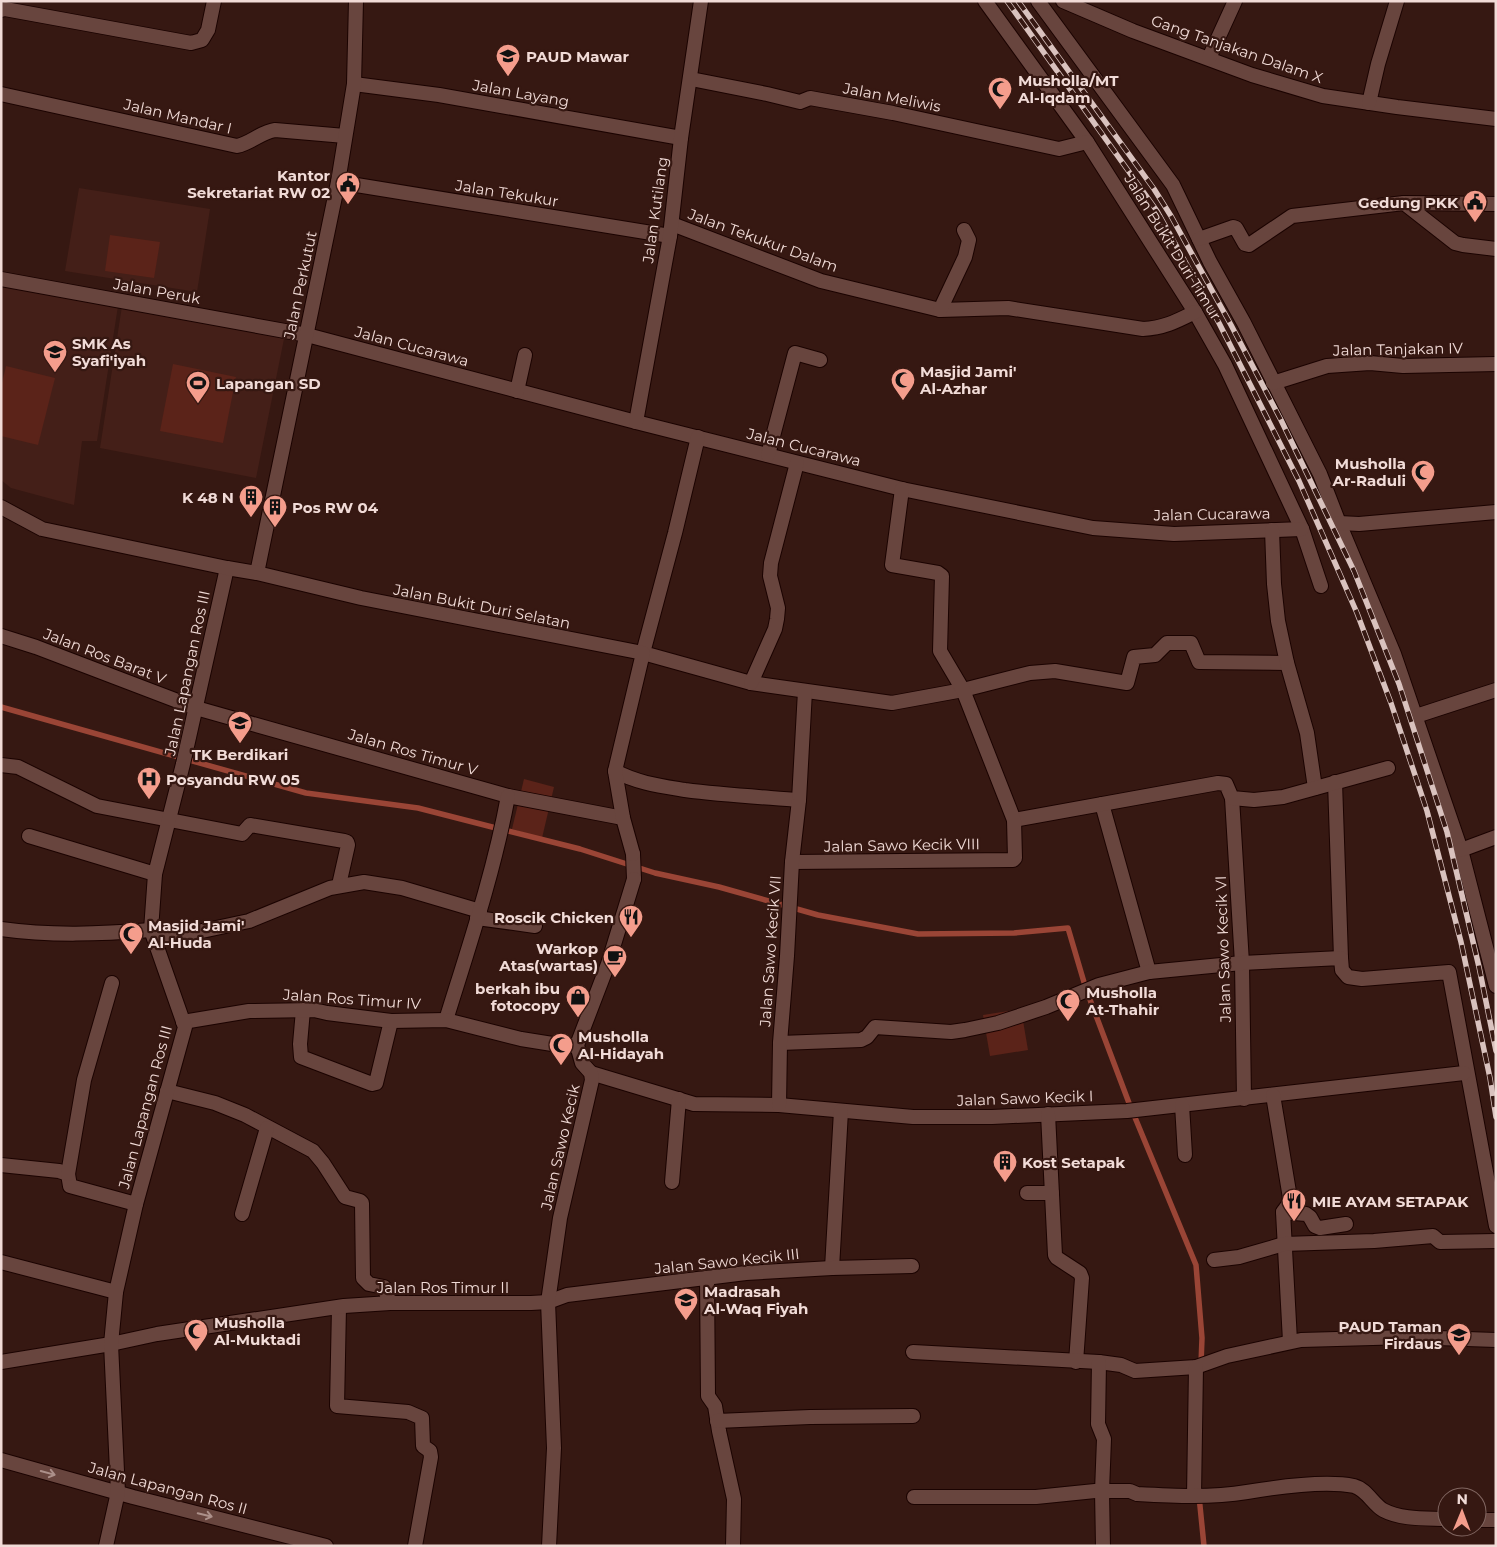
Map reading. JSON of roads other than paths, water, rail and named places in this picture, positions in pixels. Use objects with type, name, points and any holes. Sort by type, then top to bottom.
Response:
[{"type":"street","points":[[1,10],[5,9],[191,43],[202,40],[208,30],[214,1]]},
{"type":"street","name":"Jalan Perkutut","points":[[257,573],[338,182],[354,84],[356,1]]},
{"type":"street","name":"Jalan Bukit Duri Timur","points":[[985,1],[1087,142],[1196,312],[1225,365],[1302,529],[1321,586]]},
{"type":"street","points":[[1038,1],[1173,185],[1210,262],[1244,323],[1320,474],[1394,654],[1416,716],[1461,850],[1496,986]]},
{"type":"street","name":"Gang Tanjakan Dalam X","points":[[1064,1],[1133,31],[1252,75],[1323,96],[1370,104],[1496,119]]},
{"type":"street","points":[[1209,58],[1235,1]]},
{"type":"street","points":[[1370,104],[1378,64],[1397,1]]},
{"type":"street","name":"Jalan Kutilang","points":[[636,419],[671,230],[681,138],[691,79],[697,2]]},
{"type":"street","name":"Jalan Meliwis","points":[[691,79],[800,102],[810,98],[893,113],[1059,149],[1087,142]]},
{"type":"street","name":"Jalan Layang","points":[[354,84],[439,95],[681,138]]},
{"type":"street","name":"Jalan Mandar I","points":[[1,94],[237,146],[246,144],[266,131],[275,130],[345,136]]},
{"type":"street","name":"Jalan Tekukur","points":[[338,182],[671,230]]},
{"type":"street","points":[[1199,239],[1233,227],[1236,228],[1245,244],[1249,245],[1292,216],[1404,203],[1496,204]]},
{"type":"street","points":[[1404,203],[1455,243],[1496,249]]},
{"type":"street","name":"Jalan Tekukur Dalam","points":[[671,230],[821,281],[940,310],[1008,308],[1143,329],[1173,324],[1196,312]]},
{"type":"street","points":[[940,310],[965,257],[969,240],[964,230]]},
{"type":"street","name":"Jalan Peruk","points":[[1,279],[306,335]]},
{"type":"street","name":"Jalan Cucarawa","points":[[306,335],[902,489],[1093,528],[1174,534],[1302,529]]},
{"type":"street","points":[[768,455],[795,353],[820,360]]},
{"type":"street","points":[[517,391],[525,355]]},
{"type":"street","name":"Jalan Tanjakan IV","points":[[1274,383],[1326,366],[1370,363],[1403,366],[1496,364]]},
{"type":"street","points":[[577,1045],[608,964],[634,879],[634,854],[623,818],[615,771],[698,437]]},
{"type":"street","points":[[751,683],[775,629],[778,608],[770,576],[797,463]]},
{"type":"street","points":[[902,489],[892,565],[938,573],[942,576],[940,651],[963,690],[1014,820],[1222,783],[1227,786],[1232,798],[1254,800],[1283,796],[1388,768]]},
{"type":"street","name":"Jalan Bukit Duri Selatan","points":[[1,507],[42,529],[257,573],[361,598],[643,654],[751,683],[892,703],[963,690],[1030,673],[1055,671],[1127,683],[1134,657],[1155,655],[1167,643],[1191,643],[1199,662],[1287,663]]},
{"type":"street","points":[[1339,523],[1359,524],[1496,512]]},
{"type":"street","points":[[1272,530],[1274,584],[1278,621],[1287,663],[1307,733],[1315,788]]},
{"type":"street","name":"Jalan Lapangan Ros III","points":[[106,1546],[118,1492],[111,1344],[116,1292],[136,1204],[185,1027],[153,935],[154,874],[184,760],[227,568]]},
{"type":"street","name":"Jalan Ros Barat V","points":[[1,636],[36,647],[196,708]]},
{"type":"street","points":[[1416,716],[1496,690]]},
{"type":"street","name":"Jalan Sawo Kecik VII","points":[[779,1106],[780,1043],[792,862],[799,800],[805,691]]},
{"type":"street","name":"Jalan Ros Timur V","points":[[196,708],[508,796],[623,818]]},
{"type":"street","points":[[1,765],[18,767],[97,806],[237,834],[242,834],[250,825],[347,842],[348,845],[339,885]]},
{"type":"street","points":[[615,771],[631,780],[670,788],[725,796],[799,800]]},
{"type":"street","points":[[1334,782],[1342,970],[1348,977],[1362,979],[1449,972],[1496,1226]]},
{"type":"street","points":[[446,1020],[500,836],[508,796]]},
{"type":"street","name":"Jalan Sawo Kecik VI","points":[[1232,798],[1242,963],[1244,1099]]},
{"type":"street","points":[[1102,804],[1149,972]]},
{"type":"street","name":"Jalan Sawo Kecik VIII","points":[[792,862],[1013,860],[1016,854],[1014,820]]},
{"type":"street","points":[[29,836],[154,874]]},
{"type":"street","points":[[1461,850],[1496,837]]},
{"type":"street","points":[[1,929],[70,935],[153,935],[248,921],[339,885],[364,882],[402,888],[478,914],[535,926]]},
{"type":"street","name":"Jalan Sawo Kecik VII","points":[[780,1043],[861,1040],[867,1037],[875,1027],[951,1032],[964,1030],[998,1023],[1046,1007],[1090,989],[1149,972],[1242,963],[1341,958]]},
{"type":"street","points":[[112,983],[84,1080],[68,1174],[70,1186],[136,1204]]},
{"type":"street","points":[[303,1010],[300,1044],[301,1057],[372,1084],[376,1082],[391,1021]]},
{"type":"street","name":"Jalan Ros Timur IV","points":[[183,1022],[249,1011],[314,1010],[391,1021],[446,1020],[521,1039],[565,1046],[577,1045]]},
{"type":"street","name":"Jalan Sawo Kecik","points":[[549,1546],[554,1448],[548,1302],[560,1218],[592,1080],[591,1073],[582,1063],[577,1045]]},
{"type":"street","name":"Jalan Sawo Kecik I","points":[[591,1073],[694,1104],[779,1106],[913,1118],[1132,1110],[1464,1073]]},
{"type":"street","points":[[167,1091],[215,1103],[244,1114],[313,1151],[323,1163],[344,1197],[362,1203],[363,1278],[369,1284],[384,1287],[390,1303]]},
{"type":"street","points":[[1273,1095],[1290,1198],[1283,1212],[1290,1341]]},
{"type":"street","points":[[672,1182],[679,1099]]},
{"type":"street","points":[[1182,1105],[1185,1155]]},
{"type":"street","points":[[832,1268],[841,1111]]},
{"type":"street","points":[[1048,1114],[1056,1257],[1080,1273],[1082,1278],[1076,1362]]},
{"type":"street","points":[[242,1214],[267,1128]]},
{"type":"street","points":[[1,1165],[59,1170],[68,1174]]},
{"type":"street","points":[[1027,1193],[1052,1193]]},
{"type":"street","points":[[1283,1212],[1306,1214],[1315,1226],[1320,1228],[1346,1224]]},
{"type":"street","points":[[1214,1260],[1239,1257],[1284,1244],[1374,1242],[1433,1236],[1440,1242],[1496,1241]]},
{"type":"street","points":[[1,1262],[116,1292]]},
{"type":"street","name":"Jalan Sawo Kecik III","points":[[548,1302],[567,1295],[746,1273],[912,1266]]},
{"type":"street","points":[[707,1278],[708,1396],[715,1406],[734,1499],[733,1546]]},
{"type":"street","name":"Jalan Ros Timur II","points":[[1,1362],[111,1344],[157,1334],[339,1307],[390,1303],[531,1304],[548,1302]]},
{"type":"street","points":[[339,1307],[337,1406],[408,1412],[422,1418],[423,1446],[430,1451],[431,1457],[415,1546]]},
{"type":"street","points":[[913,1352],[1099,1362],[1121,1365],[1135,1371],[1202,1365],[1290,1341],[1408,1336],[1496,1340]]},
{"type":"street","points":[[1099,1362],[1098,1424],[1104,1439],[1102,1491],[1103,1546]]},
{"type":"street","points":[[1198,1496],[1202,1365]]},
{"type":"street","points":[[717,1421],[810,1417],[913,1416]]},
{"type":"street","name":"Jalan Lapangan Ros II","points":[[1,1460],[326,1546]]},
{"type":"street","points":[[914,1497],[1036,1496],[1102,1491],[1198,1496],[1247,1492],[1264,1488],[1323,1485],[1355,1486],[1382,1509],[1392,1513],[1403,1516],[1437,1518]]},
{"type":"waterway","points":[[1,707],[306,793],[418,808],[496,828]]},
{"type":"waterway","points":[[508,831],[580,849],[655,873],[719,887],[818,915],[918,934],[1014,933],[1068,928],[1086,989],[1129,1103],[1196,1265],[1202,1338],[1201,1364]]},
{"type":"waterway","points":[[1199,1496],[1204,1546]]},
{"type":"railway","points":[[1007,1],[1157,211],[1219,323],[1299,481],[1357,613],[1391,703],[1427,811],[1461,942],[1490,1078],[1496,1117]]},
{"type":"railway","points":[[1018,1],[1154,189],[1171,216],[1281,420],[1354,571],[1399,684],[1447,832],[1479,967],[1496,1051]]},
{"type":"place","name":"PAUD Mawar","points":[[508,77]]},
{"type":"place","name":"Musholla/MT Al-Iqdam","points":[[1000,110]]},
{"type":"place","name":"Kantor Sekretariat RW 02","points":[[348,205]]},
{"type":"place","name":"Gedung PKK","points":[[1475,223]]},
{"type":"place","name":"SMK As Syafi'iyah","points":[[55,373]]},
{"type":"place","name":"Masjid Jami' Al-Azhar","points":[[903,401]]},
{"type":"place","name":"Lapangan SD","points":[[198,404]]},
{"type":"place","name":"Musholla Ar-Raduli","points":[[1423,493]]},
{"type":"place","name":"K 48 N","points":[[251,518]]},
{"type":"place","name":"Pos RW 04","points":[[275,528]]},
{"type":"place","name":"TK Berdikari","points":[[240,744]]},
{"type":"place","name":"Posyandu RW 05","points":[[149,800]]},
{"type":"place","name":"Roscik Chicken","points":[[631,938]]},
{"type":"place","name":"Masjid Jami' Al-Huda","points":[[131,955]]},
{"type":"place","name":"Warkop Atas(wartas)","points":[[615,978]]},
{"type":"place","name":"berkah ibu fotocopy","points":[[578,1018]]},
{"type":"place","name":"Musholla At-Thahir","points":[[1068,1022]]},
{"type":"place","name":"Musholla Al-Hidayah","points":[[561,1066]]},
{"type":"place","name":"Kost Setapak","points":[[1005,1183]]},
{"type":"place","name":"MIE AYAM SETAPAK","points":[[1294,1222]]},
{"type":"place","name":"Madrasah Al-Waq Fiyah","points":[[686,1321]]},
{"type":"place","name":"Musholla Al-Muktadi","points":[[196,1352]]},
{"type":"place","name":"PAUD Taman Firdaus","points":[[1459,1356]]}]
